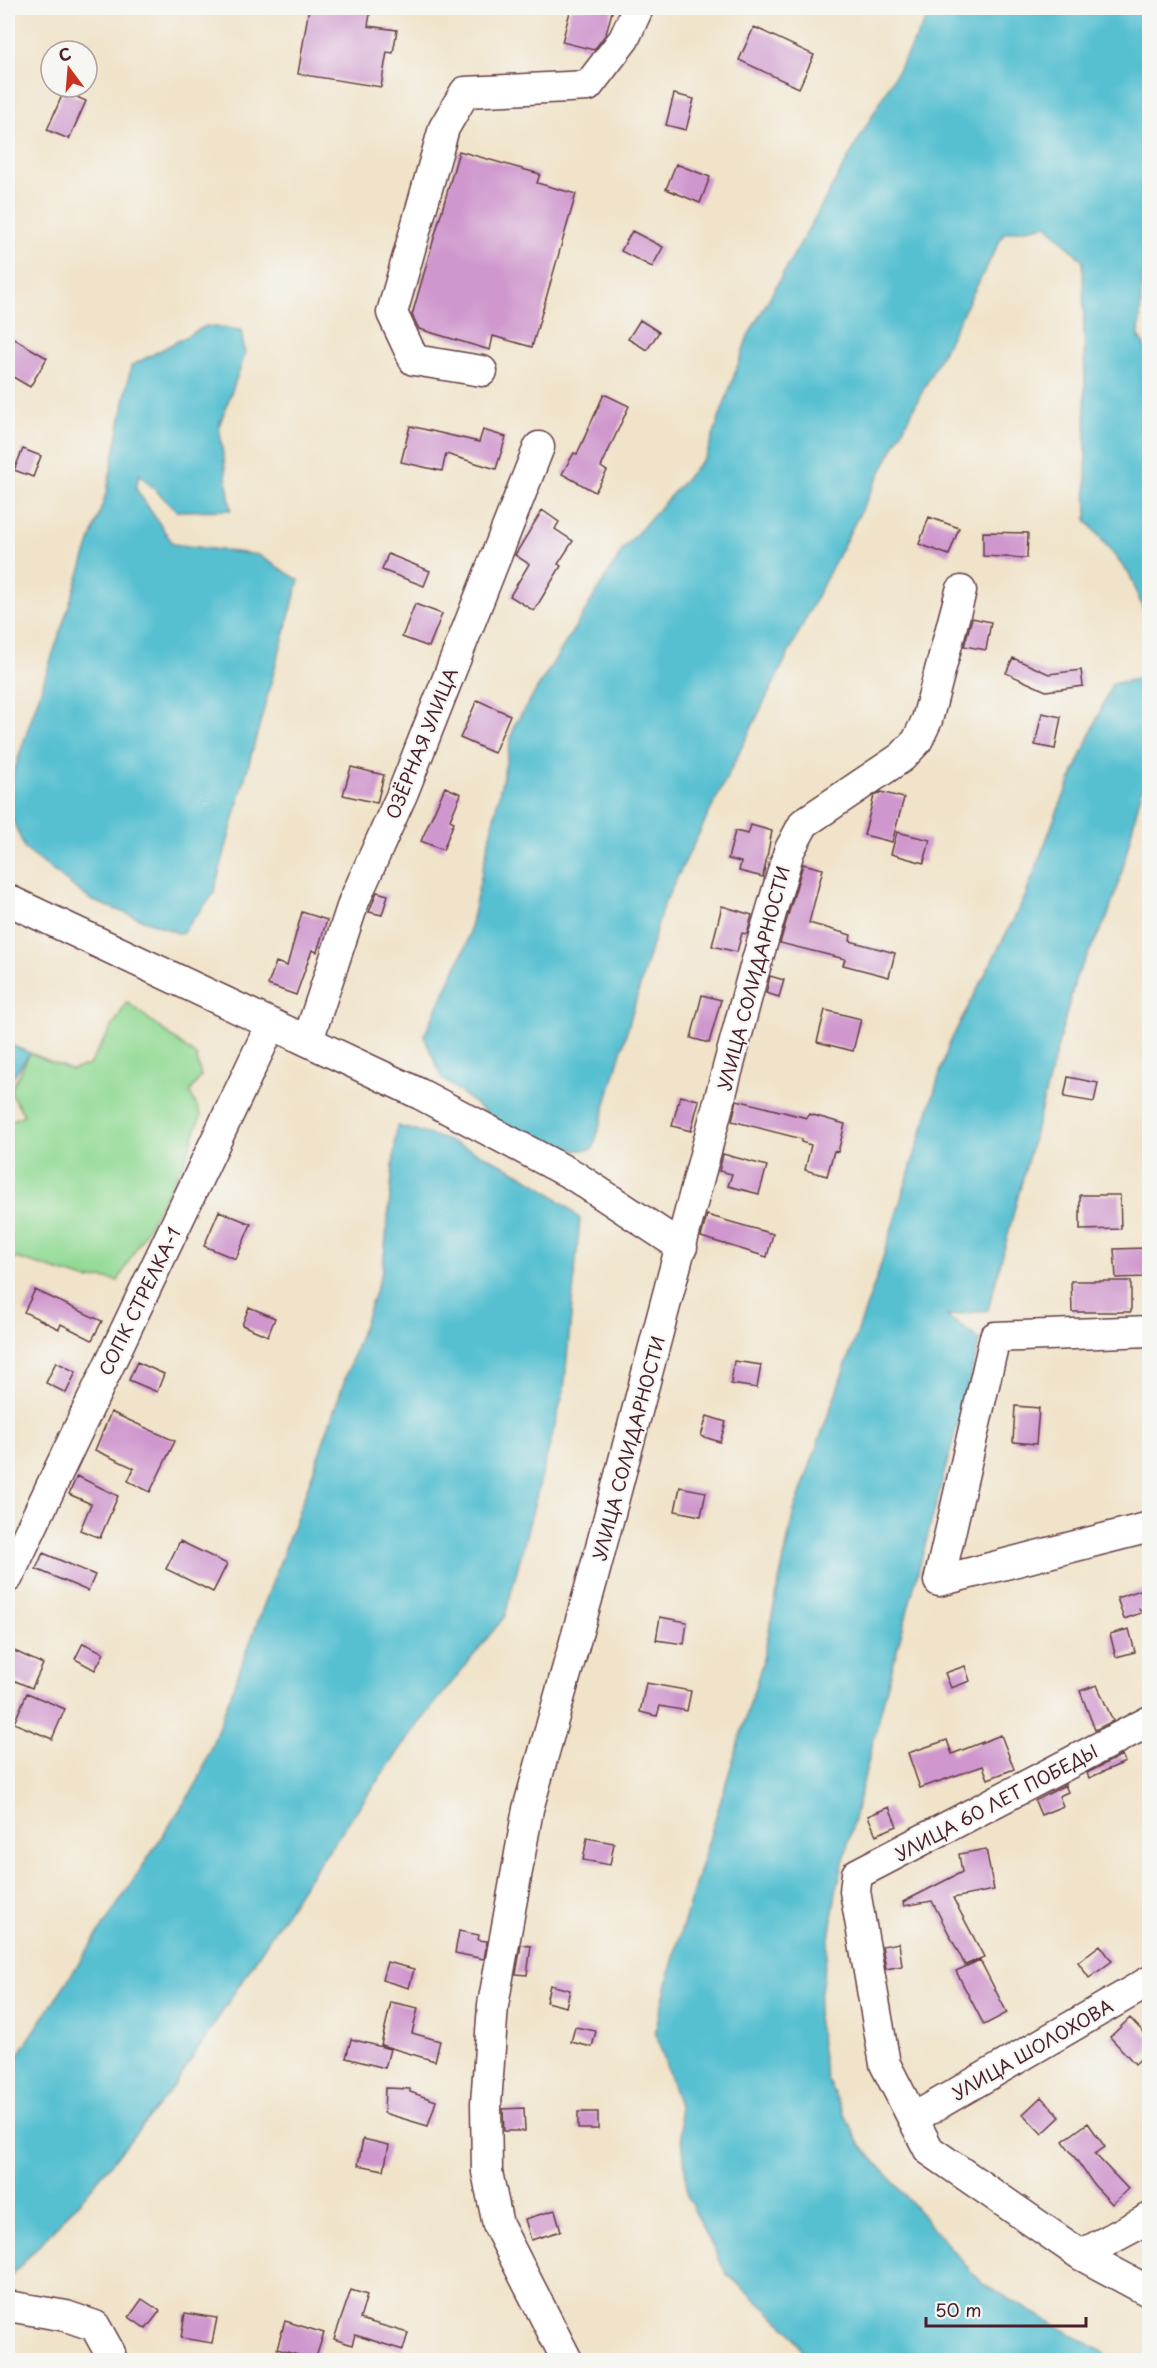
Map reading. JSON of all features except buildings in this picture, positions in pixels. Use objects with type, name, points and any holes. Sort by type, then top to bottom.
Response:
[{"type":"street","points":[[482,372],[414,360],[392,313],[444,128],[465,92],[588,86],[624,39],[638,8]]},
{"type":"street","name":"ОЗЁРНАЯ УЛИЦА","points":[[308,1040],[354,901],[403,792],[539,447]]},
{"type":"street","name":"УЛИЦА СОЛИДАРНОСТИ","points":[[567,2361],[498,2225],[487,2172],[486,2104],[493,2005],[528,1809],[682,1247],[751,981],[789,851],[804,823],[902,757],[917,741],[927,720],[961,591]]},
{"type":"street","points":[[8,900],[420,1094],[573,1175],[682,1247]]},
{"type":"street","name":"СОПК СТРЕЛКА-1","points":[[8,1577],[272,1025]]},
{"type":"street","points":[[1149,1331],[994,1337],[939,1581],[1149,1527]]},
{"type":"street","name":"УЛИЦА 60 ЛЕТ ПОБЕДЫ","points":[[914,2118],[885,2064],[855,1891],[858,1874],[1149,1721]]},
{"type":"street","name":"УЛИЦА ШОЛОХОВА","points":[[914,2118],[1149,1981]]},
{"type":"street","points":[[914,2118],[929,2150],[1081,2255],[1149,2292]]},
{"type":"street","points":[[1081,2255],[1149,2218]]},
{"type":"street","points":[[8,2306],[66,2316],[95,2326],[110,2353],[111,2361]]},
{"type":"green space","points":[[127,1002],[196,1056],[201,1076],[190,1092],[201,1115],[184,1162],[118,1281],[102,1278],[88,1280],[16,1258],[8,1261],[8,1122],[24,1115],[10,1092],[30,1053],[71,1070],[89,1065]]},
{"type":"water","points":[[933,8],[1149,8],[1149,151],[1139,337],[1150,356],[1149,760],[1120,879],[1107,918],[1076,977],[988,1310],[947,1316],[980,1340],[882,1706],[836,1892],[817,2017],[826,2078],[860,2144],[981,2283],[1103,2352],[1111,2360],[808,2360],[790,2330],[726,2273],[688,2198],[679,2106],[655,2031],[677,1945],[762,1664],[794,1511],[876,1280],[949,1044],[1025,897],[1055,817],[1112,684],[1142,678],[1149,624],[1130,575],[1087,521],[1083,261],[1047,225],[1004,233],[814,602],[663,906],[593,1149],[556,1152],[496,1120],[442,1078],[424,1036],[466,946],[514,726],[624,548],[706,456],[748,336]]},
{"type":"water","points":[[206,326],[241,330],[245,355],[219,426],[231,510],[177,511],[139,474],[136,489],[173,544],[258,555],[299,580],[213,895],[181,934],[91,900],[25,849],[8,809],[8,789],[107,491],[131,366]]},
{"type":"water","points":[[8,1044],[30,1053],[8,1084]]},
{"type":"water","points":[[397,1126],[445,1140],[494,1160],[541,1187],[580,1219],[564,1390],[505,1616],[413,1731],[303,1886],[175,2085],[86,2194],[8,2279],[8,2071],[198,1782],[306,1492],[383,1269]]}]
